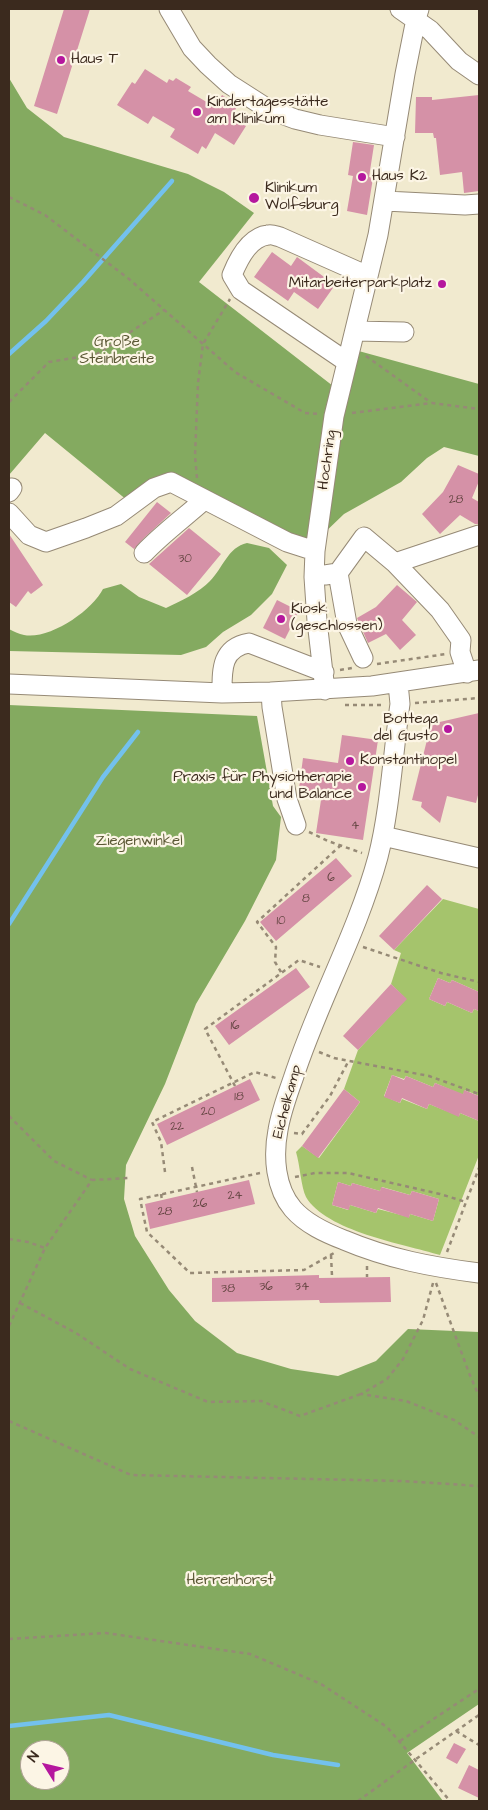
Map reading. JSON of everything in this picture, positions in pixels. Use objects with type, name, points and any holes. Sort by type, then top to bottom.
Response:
[{"type":"street","points":[[169,9],[192,48],[208,66],[230,84],[268,109],[295,119],[320,125],[395,137]]},
{"type":"street","points":[[412,12],[459,61],[479,74]]},
{"type":"street","name":"Hochring","points":[[325,681],[317,621],[314,577],[316,551],[334,416],[385,201],[412,12]]},
{"type":"street","points":[[385,201],[479,204]]},
{"type":"street","points":[[368,276],[280,237],[269,235],[255,239],[238,261],[232,275],[241,290],[351,346],[404,332]]},
{"type":"street","points":[[9,513],[29,535],[46,542],[116,516],[154,488],[171,482],[287,542],[316,551]]},
{"type":"street","points":[[144,553],[165,532],[180,521],[202,498]]},
{"type":"street","points":[[395,563],[479,535]]},
{"type":"street","points":[[9,684],[222,693],[271,692],[325,681],[398,683],[473,671],[460,652],[461,640],[440,610],[395,563],[364,537],[338,574],[347,624],[364,663]]},
{"type":"street","points":[[314,577],[338,574]]},
{"type":"street","points":[[222,693],[222,666],[229,654],[238,645],[249,643],[325,681]]},
{"type":"street","name":"Eichelkamp","points":[[398,683],[400,704],[383,836],[377,859],[348,941],[303,1046],[284,1103],[277,1131],[277,1174],[293,1208],[313,1225],[342,1240],[388,1257],[479,1273]]},
{"type":"street","points":[[271,692],[287,799],[296,825]]},
{"type":"street","points":[[383,836],[479,858]]},
{"type":"path","points":[[9,197],[45,215],[129,279],[235,372],[305,413],[334,416],[432,403],[479,409]]},
{"type":"path","points":[[202,498],[195,456],[198,383],[203,344],[237,286]]},
{"type":"path","points":[[9,402],[49,362],[97,354],[164,310]]},
{"type":"path","points":[[351,346],[432,403]]},
{"type":"path","points":[[325,681],[364,663],[460,652]]},
{"type":"path","points":[[296,825],[340,846],[377,859]]},
{"type":"path","points":[[281,972],[275,962],[276,947],[257,922],[340,846]]},
{"type":"path","points":[[348,941],[442,972],[479,982]]},
{"type":"path","points":[[234,1085],[205,1029],[299,960],[335,972]]},
{"type":"path","points":[[303,1046],[334,1058],[429,1076],[479,1094]]},
{"type":"path","points":[[277,1131],[302,1134],[327,1100],[348,1061]]},
{"type":"path","points":[[165,1172],[161,1142],[152,1122],[234,1085],[254,1072],[292,1082]]},
{"type":"path","points":[[327,1100],[332,1104]]},
{"type":"path","points":[[9,1116],[54,1161],[92,1180],[128,1178]]},
{"type":"path","points":[[304,1131],[310,1135]]},
{"type":"path","points":[[192,1168],[197,1192]]},
{"type":"path","points":[[442,1268],[479,1168]]},
{"type":"path","points":[[342,1240],[337,1251],[304,1270],[190,1273],[147,1232],[140,1199],[230,1178],[277,1174],[348,1173],[440,1194],[466,1202]]},
{"type":"path","points":[[230,1178],[232,1184]]},
{"type":"path","points":[[9,1326],[45,1248],[92,1180]]},
{"type":"path","points":[[161,1194],[162,1200]]},
{"type":"path","points":[[9,1239],[28,1242],[45,1248]]},
{"type":"path","points":[[331,1255],[332,1276]]},
{"type":"path","points":[[300,1270],[300,1276]]},
{"type":"path","points":[[266,1271],[266,1276]]},
{"type":"path","points":[[229,1277],[230,1272]]},
{"type":"path","points":[[20,1303],[76,1332],[130,1369],[208,1402],[261,1401],[300,1416],[361,1394],[387,1380],[403,1359],[423,1320],[434,1279],[479,1396]]},
{"type":"path","points":[[361,1394],[406,1401],[454,1420],[479,1438]]},
{"type":"path","points":[[9,1421],[131,1474],[401,1481],[479,1486]]},
{"type":"path","points":[[9,1639],[106,1633],[250,1654],[321,1684],[388,1727],[450,1801]]},
{"type":"path","points":[[400,1741],[479,1689]]},
{"type":"path","points":[[358,1801],[479,1715]]},
{"type":"path","points":[[456,1731],[479,1745]]},
{"type":"green space","name":"Große Steinbreite","points":[[9,78],[27,108],[64,137],[188,174],[224,192],[254,213],[199,282],[342,393],[355,350],[479,384],[479,456],[444,447],[427,458],[401,482],[344,514],[318,539],[273,535],[171,481],[133,505],[45,433],[9,475]]},
{"type":"green space","points":[[247,543],[269,548],[287,565],[272,594],[251,615],[223,632],[206,647],[181,655],[9,651],[9,629],[22,635],[45,633],[80,615],[90,606],[103,589],[121,584],[139,597],[166,608],[206,585],[215,576],[230,553],[240,545]]},
{"type":"green space","name":"Herrenhorst","points":[[9,705],[257,716],[273,806],[281,817],[276,860],[245,921],[196,1004],[165,1084],[126,1165],[124,1199],[135,1236],[169,1290],[195,1321],[237,1353],[291,1369],[338,1376],[376,1361],[408,1329],[479,1332],[479,1704],[407,1753],[443,1801],[9,1801]]},
{"type":"green space","points":[[443,899],[479,909],[479,992],[452,980],[450,983],[438,978],[429,999],[445,1006],[447,1002],[472,1013],[474,1009],[479,1011],[479,1096],[465,1090],[463,1095],[435,1083],[433,1087],[406,1076],[404,1079],[392,1075],[384,1096],[400,1103],[402,1099],[427,1109],[429,1104],[459,1116],[460,1113],[479,1121],[479,1155],[440,1255],[367,1235],[330,1219],[316,1209],[304,1193],[296,1152],[302,1146],[319,1158],[360,1102],[344,1089],[358,1050],[406,999],[391,984],[401,953],[394,950]],"holes":[[[338,1182],[351,1186],[352,1183],[380,1191],[382,1187],[410,1195],[412,1191],[439,1199],[433,1221],[410,1214],[409,1217],[378,1209],[376,1213],[350,1205],[348,1210],[332,1205]]]},
{"type":"building","name":"Haus T","points":[[64,9],[90,9],[57,114],[34,106]]},
{"type":"building","name":"Kindertagesstätte am Klinikum","points":[[145,69],[167,83],[169,79],[173,81],[176,78],[191,87],[188,91],[215,107],[222,95],[238,105],[231,117],[246,126],[234,145],[215,133],[206,149],[202,146],[198,154],[170,137],[175,129],[153,116],[148,124],[117,105],[132,82],[135,84]]},
{"type":"building","points":[[479,95],[479,191],[464,193],[462,172],[440,175],[436,138],[434,138],[433,133],[415,133],[416,97],[432,97],[432,100]]},
{"type":"building","name":"Haus K2","points":[[353,142],[374,145],[369,177],[373,178],[367,215],[347,211],[353,176],[348,175]]},
{"type":"building","points":[[272,252],[291,266],[297,257],[335,285],[318,309],[294,292],[288,301],[254,277]]},
{"type":"building","points":[[458,465],[479,474],[479,481],[472,498],[479,502],[479,524],[475,524],[460,515],[440,534],[422,514],[443,492]]},
{"type":"building","points":[[157,502],[171,513],[134,549],[125,542]]},
{"type":"building","points":[[189,528],[221,554],[187,595],[149,564]]},
{"type":"building","points":[[9,534],[43,585],[31,594],[28,591],[16,607],[9,602]]},
{"type":"building","points":[[397,585],[417,602],[402,620],[416,635],[400,650],[386,634],[368,643],[357,618],[376,607]]},
{"type":"building","name":"Kiosk (geschlossen)","points":[[277,600],[299,611],[285,639],[263,628]]},
{"type":"building","points":[[479,713],[479,791],[476,803],[447,796],[440,823],[421,807],[422,802],[412,800],[431,724]]},
{"type":"building","points":[[342,735],[378,740],[363,840],[316,833],[321,800],[298,796],[303,758],[338,763]]},
{"type":"building","points":[[336,858],[352,876],[276,941],[260,922]]},
{"type":"building","points":[[427,885],[442,899],[394,950],[379,936]]},
{"type":"building","points":[[296,968],[310,987],[229,1045],[215,1026]]},
{"type":"building","points":[[438,978],[450,983],[452,980],[479,992],[479,1011],[474,1009],[472,1013],[447,1002],[445,1006],[429,999]]},
{"type":"building","points":[[391,984],[407,999],[358,1050],[343,1036]]},
{"type":"building","points":[[392,1075],[404,1080],[406,1076],[433,1087],[435,1083],[463,1094],[464,1090],[479,1096],[479,1121],[460,1113],[459,1117],[429,1104],[427,1109],[402,1098],[400,1103],[384,1097]]},
{"type":"building","points":[[250,1079],[260,1100],[167,1145],[157,1124]]},
{"type":"building","points":[[344,1089],[360,1102],[318,1158],[302,1146]]},
{"type":"building","points":[[249,1180],[255,1204],[150,1229],[145,1204]]},
{"type":"building","points":[[338,1182],[351,1186],[352,1183],[380,1191],[381,1187],[410,1195],[412,1191],[439,1199],[433,1221],[410,1214],[409,1218],[378,1208],[376,1213],[350,1205],[349,1210],[332,1205]]},
{"type":"building","points":[[319,1275],[319,1278],[390,1277],[391,1302],[320,1303],[319,1300],[212,1302],[212,1278]]},
{"type":"building","points":[[454,1743],[466,1749],[457,1764],[446,1758]]},
{"type":"building","points":[[469,1765],[479,1770],[479,1798],[458,1788]]},
{"type":"waterway","points":[[9,354],[46,321],[83,282],[172,181]]},
{"type":"waterway","points":[[9,924],[103,777],[138,732]]},
{"type":"waterway","points":[[9,1726],[109,1715],[273,1755],[338,1765]]},
{"type":"place","name":"Haus T","points":[[61,60]]},
{"type":"place","name":"Kindertagesstätte am Klinikum","points":[[197,112]]},
{"type":"place","name":"Haus K2","points":[[362,177]]},
{"type":"place","name":"Klinikum Wolfsburg","points":[[254,198]]},
{"type":"place","name":"Mitarbeiterparkplatz","points":[[442,284]]},
{"type":"place","name":"Kiosk (geschlossen)","points":[[281,619]]},
{"type":"place","name":"Bottega del Gusto","points":[[448,729]]},
{"type":"place","name":"Konstantinopel","points":[[350,761]]},
{"type":"place","name":"Praxis für Physiotherapie und Balance","points":[[362,787]]},
{"type":"park label","name":"Ziegenwinkel","points":[[139,842]]}]
